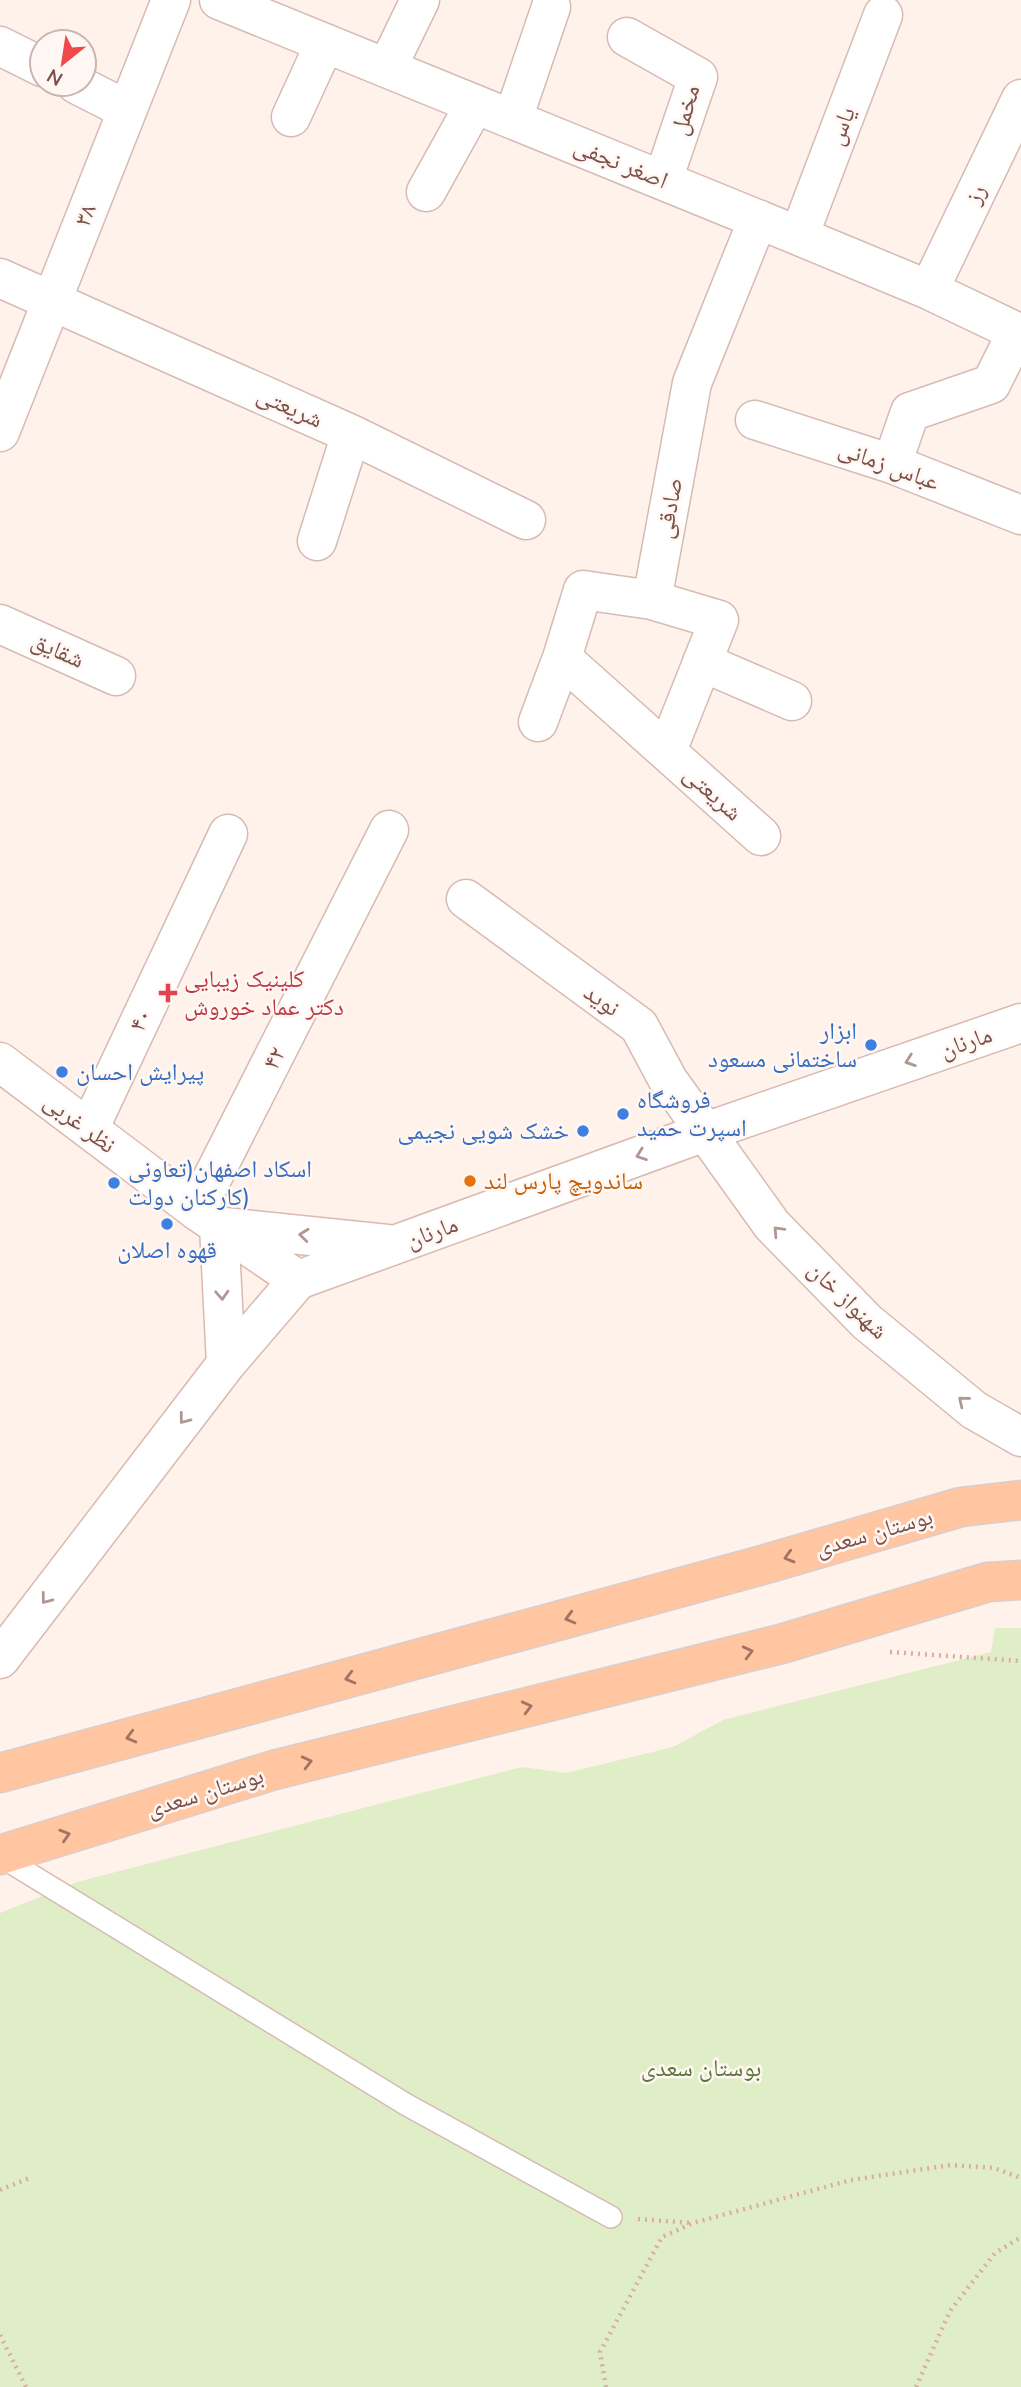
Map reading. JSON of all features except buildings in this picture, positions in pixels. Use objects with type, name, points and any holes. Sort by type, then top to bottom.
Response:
[{"type":"main road","name":"بوستان سعدی","points":[[0,1773],[766,1564],[961,1507],[1021,1500]]},
{"type":"main road","name":"بوستان سعدی","points":[[0,1855],[274,1770],[781,1644],[1010,1583]]},
{"type":"street","name":"۳۸","points":[[0,432],[171,0]]},
{"type":"street","name":"اصغر نجفی","points":[[219,0],[929,290],[1019,333]]},
{"type":"street","points":[[387,68],[420,0]]},
{"type":"street","points":[[513,119],[551,7]]},
{"type":"street","name":"یاس","points":[[799,236],[883,15]]},
{"type":"street","name":"مخمل","points":[[626,37],[698,77],[663,180]]},
{"type":"street","points":[[291,117],[325,43]]},
{"type":"street","points":[[0,46],[28,60]]},
{"type":"street","points":[[98,95],[127,110]]},
{"type":"street","name":"رز","points":[[929,290],[1021,99]]},
{"type":"street","points":[[426,192],[475,103]]},
{"type":"street","name":"صادقی","points":[[652,600],[692,383],[758,219]]},
{"type":"street","name":"شریعتی","points":[[0,278],[351,433],[526,520]]},
{"type":"street","points":[[892,464],[910,412],[991,384],[1019,333]]},
{"type":"street","name":"عباس زمانی","points":[[755,420],[892,464],[1021,515]]},
{"type":"street","points":[[317,541],[351,433]]},
{"type":"street","points":[[538,722],[583,590],[652,600],[719,620],[667,751]]},
{"type":"street","name":"شقایق","points":[[0,624],[116,676]]},
{"type":"street","name":"شریعتی","points":[[562,658],[761,836]]},
{"type":"street","points":[[702,662],[792,701]]},
{"type":"street","name":"۴۲","points":[[208,1218],[389,830]]},
{"type":"street","name":"۴۰","points":[[89,1129],[228,834]]},
{"type":"street","name":"نوید","points":[[466,899],[639,1026],[668,1080],[705,1132]]},
{"type":"street","name":"مارنان","points":[[0,1660],[226,1364],[298,1280],[705,1132],[1021,1023]]},
{"type":"street","name":"نظر غربی","points":[[0,1062],[208,1218],[298,1280]]},
{"type":"street","name":"شهنواز خان","points":[[705,1132],[772,1225],[853,1308],[974,1410],[1021,1437]]},
{"type":"street","points":[[226,1364],[208,1218],[396,1245]]},
{"type":"lane","points":[[0,1855],[407,2105],[611,2217]]},
{"type":"path","points":[[888,1652],[1021,1661]]},
{"type":"path","points":[[606,2387],[600,2352],[662,2237],[693,2223],[850,2180],[951,2165],[994,2168],[1021,2178]]},
{"type":"path","points":[[0,2190],[32,2178]]},
{"type":"path","points":[[611,2217],[693,2223]]},
{"type":"path","points":[[916,2387],[950,2311],[995,2253],[1021,2237]]},
{"type":"path","points":[[0,2335],[26,2387]]},
{"type":"green space","name":"بوستان سعدی","points":[[995,1628],[1021,1628],[1021,2387],[0,2387],[0,1913],[77,1882],[522,1767],[566,1773],[673,1747],[723,1720],[991,1652]]},
{"type":"place","name":"کلینیک زیبایی دکتر عماد خوروش","points":[[168,993]]},
{"type":"place","name":"ابزار ساختمانی مسعود","points":[[871,1045]]},
{"type":"place","name":"پیرایش احسان","points":[[62,1072]]},
{"type":"place","name":"فروشگاه اسپرت حمید","points":[[623,1114]]},
{"type":"place","name":"خشک شویی نجیمی","points":[[583,1131]]},
{"type":"place","name":"ساندویچ پارس لند","points":[[470,1181]]},
{"type":"place","name":"اسکاد اصفهان(تعاونی کارکنان دولت)","points":[[114,1183]]},
{"type":"place","name":"قهوه اصلان","points":[[167,1224]]}]
